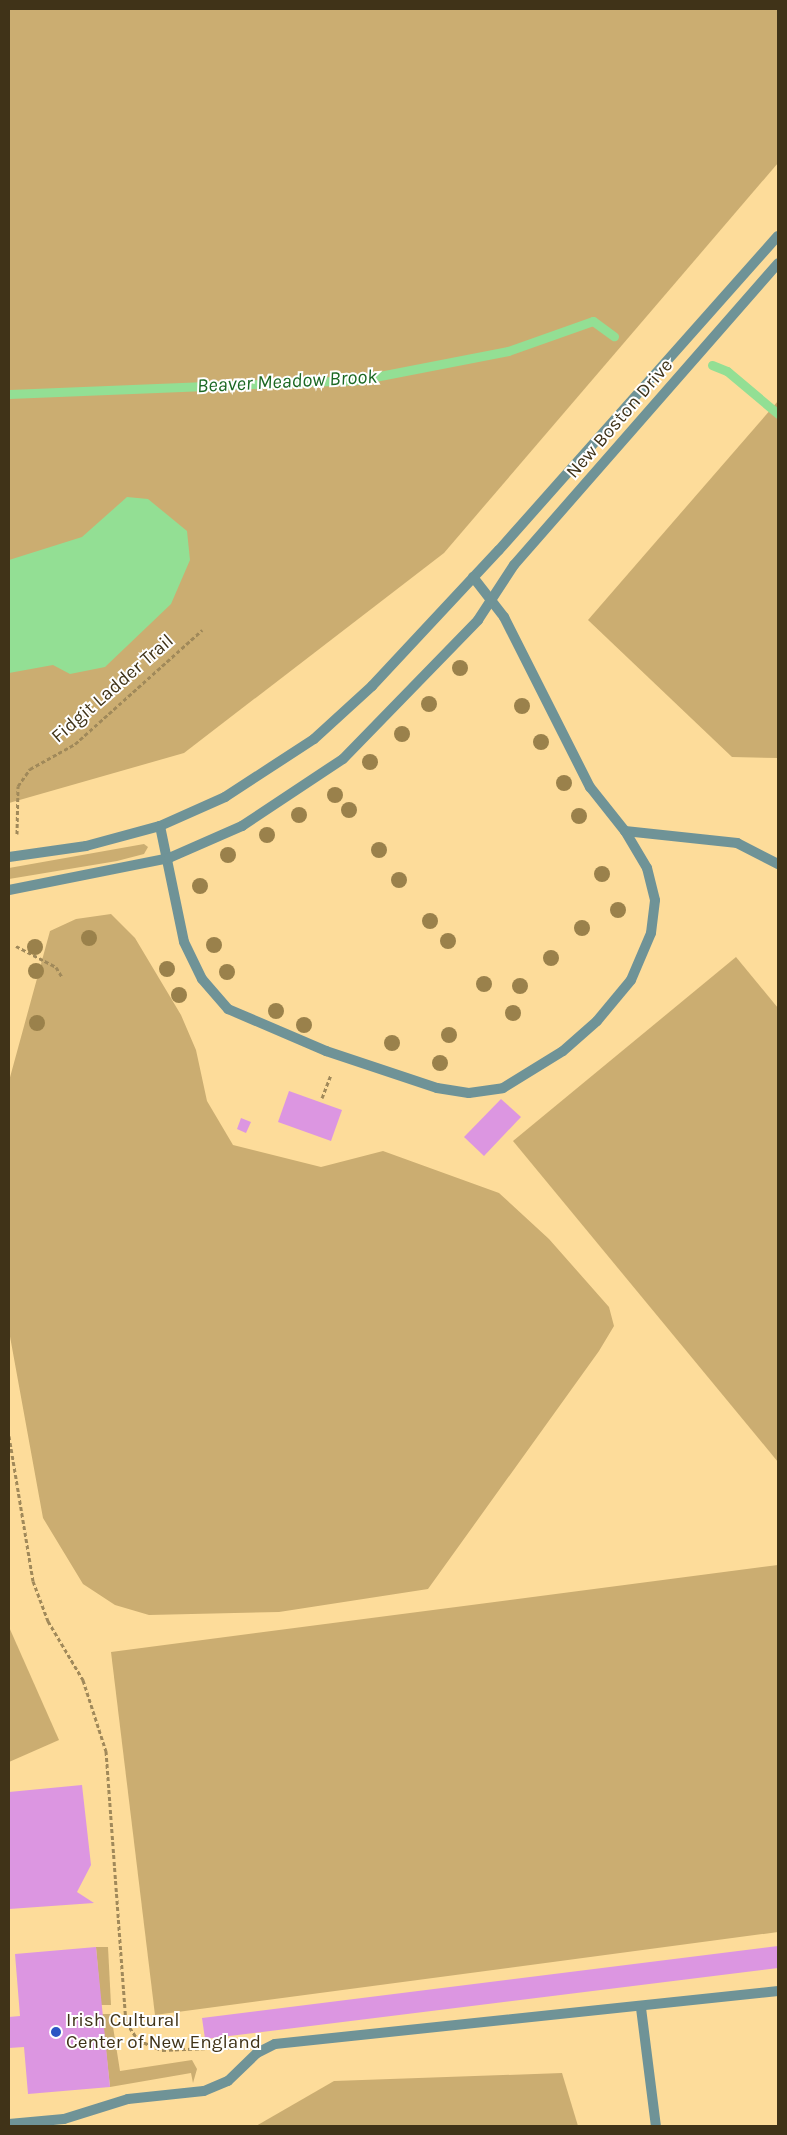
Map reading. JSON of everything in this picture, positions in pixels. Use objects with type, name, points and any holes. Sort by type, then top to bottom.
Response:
[{"type":"lane","name":"New Boston Drive","points":[[9,857],[86,846],[160,826],[234,793],[314,739],[372,686],[499,550],[778,236]]},
{"type":"lane","name":"New Boston Drive","points":[[9,890],[169,858],[248,822],[343,759],[429,674],[492,602],[514,565],[778,263]]},
{"type":"lane","points":[[160,826],[169,858],[173,904],[187,949],[202,979],[228,1009],[326,1051],[426,1085],[469,1093],[504,1088],[563,1051],[598,1021],[630,980],[651,933],[655,900],[647,868],[625,830],[590,787],[492,602],[473,577]]},
{"type":"lane","points":[[625,830],[737,843],[778,864]]},
{"type":"lane","points":[[9,2124],[64,2119],[128,2100],[204,2091],[228,2081],[258,2053],[275,2044],[641,2008],[778,1991]]},
{"type":"lane","points":[[641,2008],[656,2126]]},
{"type":"path","name":"Fidgit Ladder Trail","points":[[17,841],[18,786],[30,769],[75,744],[202,630]]},
{"type":"path","points":[[16,946],[56,966],[62,977]]},
{"type":"path","points":[[322,1098],[332,1072]]},
{"type":"path","points":[[9,1436],[37,1593],[48,1621],[83,1680],[106,1751],[126,2022],[138,2040],[162,2050],[236,2047]]},
{"type":"shaded area","points":[[9,9],[778,9],[778,163],[444,553],[184,753],[9,803]]},
{"type":"shaded area","points":[[778,401],[778,758],[732,757],[588,620]]},
{"type":"shaded area","points":[[127,497],[148,499],[187,531],[190,560],[171,604],[105,667],[70,674],[53,665],[9,673],[9,560],[82,537]]},
{"type":"shaded area","points":[[144,844],[148,847],[144,854],[117,861],[9,879],[9,868]]},
{"type":"shaded area","points":[[111,914],[135,938],[181,1015],[196,1050],[207,1101],[233,1145],[321,1167],[383,1151],[499,1193],[549,1239],[609,1307],[614,1326],[599,1351],[428,1589],[279,1612],[149,1615],[115,1605],[83,1584],[43,1518],[9,1331],[9,1081],[50,931],[76,919]]},
{"type":"shaded area","points":[[736,957],[778,1008],[778,1462],[513,1141]]},
{"type":"shaded area","points":[[778,1565],[778,1932],[155,2015],[111,1652]]},
{"type":"shaded area","points":[[9,1627],[59,1740],[9,1762]]},
{"type":"shaded area","points":[[96,1947],[108,1947],[111,2005],[101,2005]]},
{"type":"shaded area","points":[[102,2014],[111,2014],[120,2071],[192,2060],[197,2069],[193,2083],[191,2073],[110,2087]]},
{"type":"shaded area","points":[[562,2073],[578,2126],[256,2126],[334,2081]]},
{"type":"building","points":[[289,1091],[342,1110],[331,1141],[278,1122]]},
{"type":"building","points":[[501,1099],[521,1117],[484,1156],[464,1137]]},
{"type":"building","points":[[241,1118],[251,1122],[246,1133],[237,1129]]},
{"type":"building","points":[[82,1785],[91,1865],[77,1892],[94,1903],[9,1909],[9,1792]]},
{"type":"building","points":[[778,1946],[778,1968],[205,2039],[202,2018]]},
{"type":"building","name":"Irish Cultural Center of New England","points":[[96,1947],[110,2087],[28,2094],[24,2047],[9,2048],[9,2017],[20,2016],[15,1954]]},
{"type":"waterway","name":"Beaver Meadow Brook","points":[[9,394],[359,380],[508,351],[593,321],[614,336]]},
{"type":"waterway","name":"Beaver Meadow Brook","points":[[712,365],[727,371],[778,414]]},
{"type":"place","name":"Irish Cultural Center of New England","points":[[56,2032]]}]
